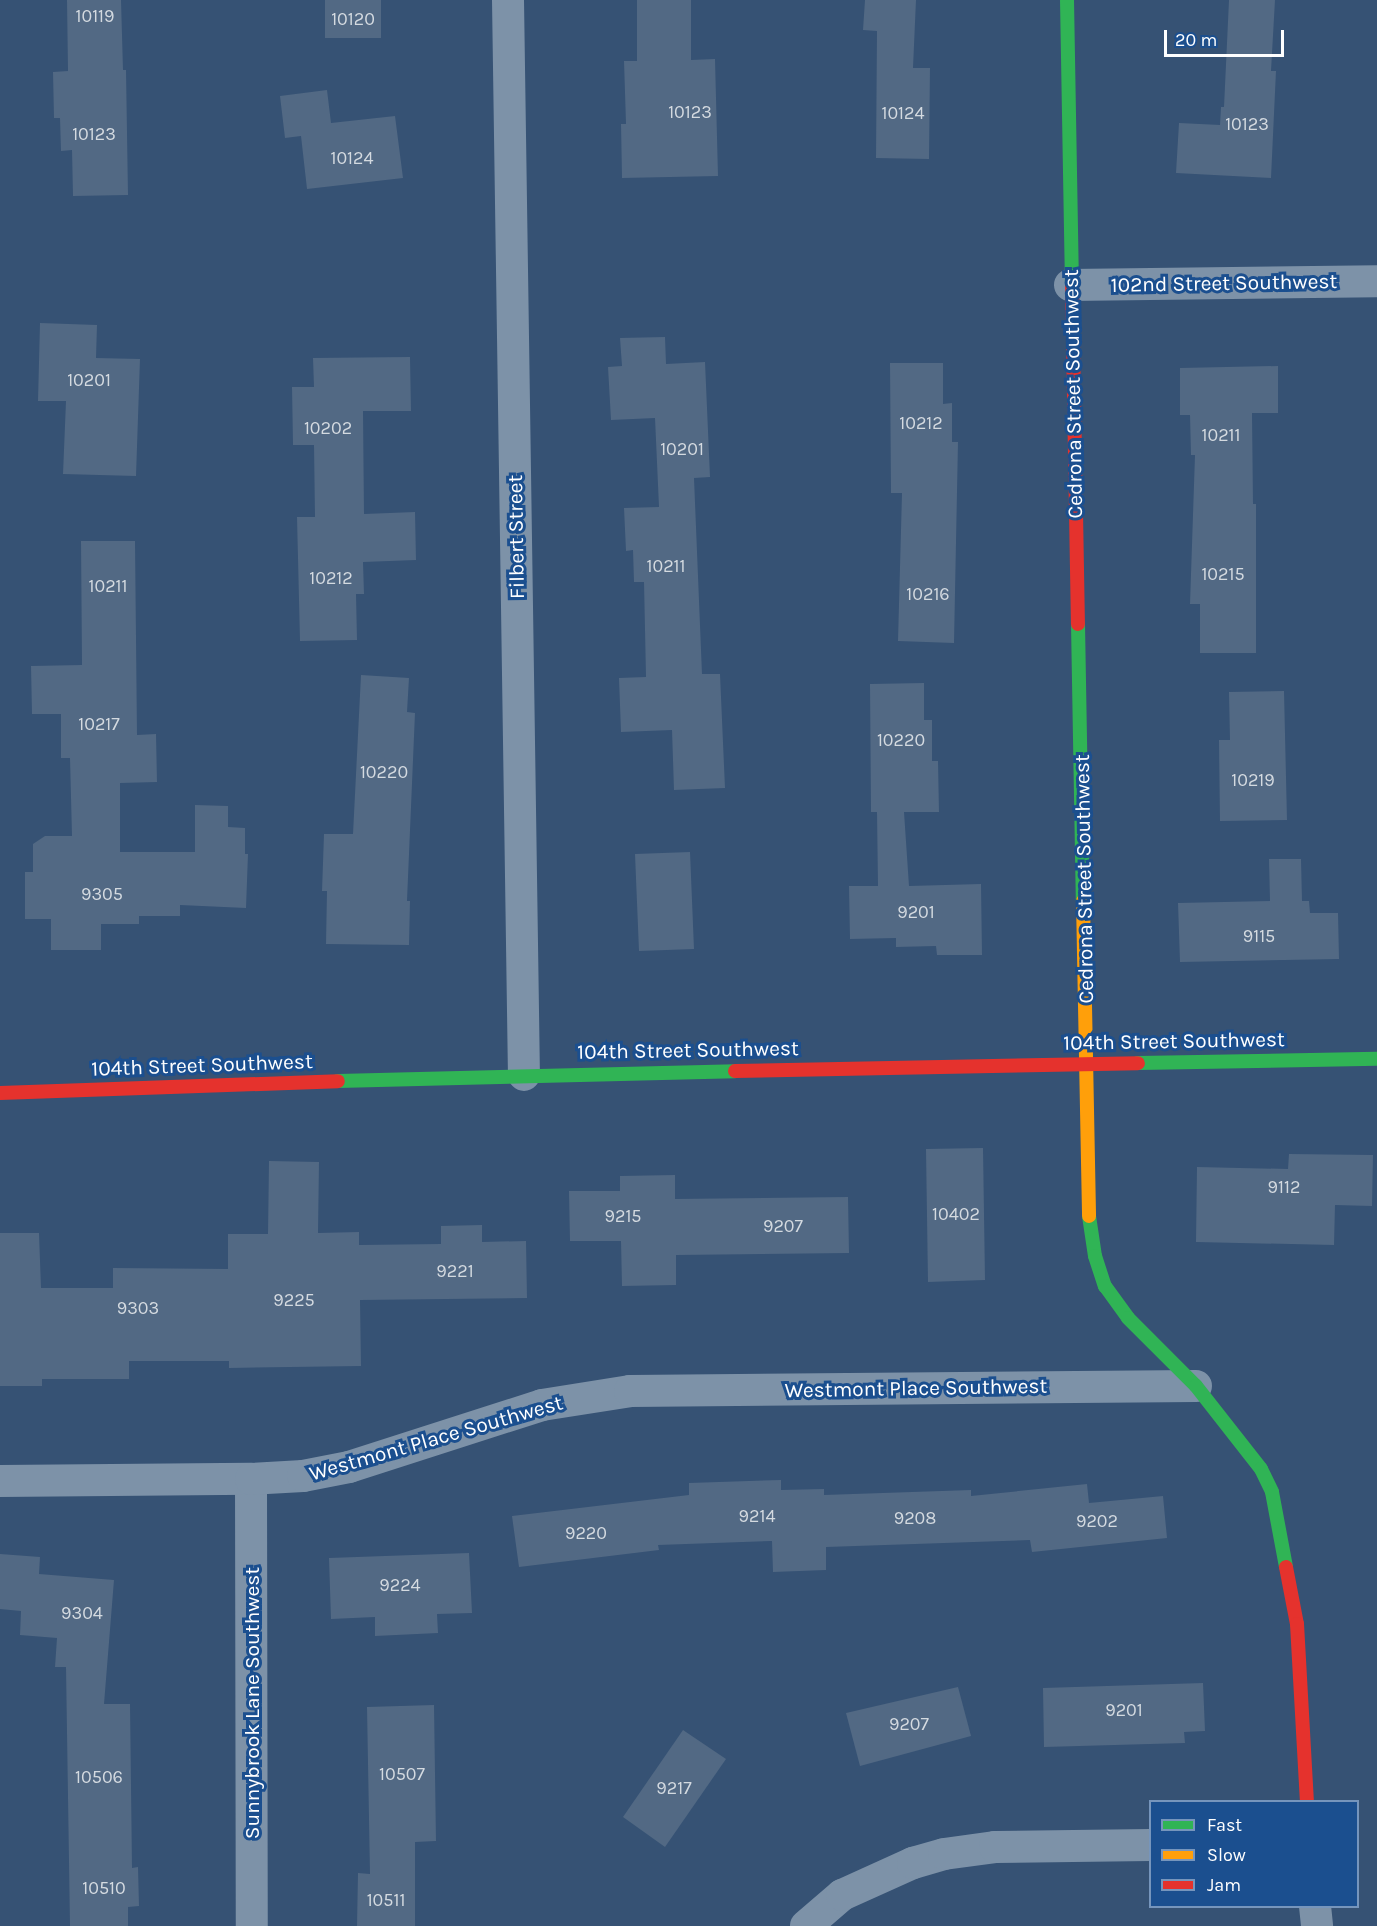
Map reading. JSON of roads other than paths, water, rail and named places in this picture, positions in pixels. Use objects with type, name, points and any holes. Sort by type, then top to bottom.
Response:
[{"type":"street","name":"Filbert Street","points":[[508,0],[524,1075]]},
{"type":"street","name":"Cedrona Street Southwest","points":[[1067,0],[1070,285],[1088,1063],[1088,1211],[1098,1266],[1105,1286],[1128,1318],[1196,1386],[1261,1469],[1275,1502],[1297,1624],[1307,1800]]},
{"type":"street","name":"102nd Street Southwest","points":[[1070,285],[1377,281]]},
{"type":"street","name":"104th Street Southwest","points":[[0,1092],[524,1075],[1377,1059]]},
{"type":"street","name":"Westmont Place Southwest","points":[[0,1481],[251,1479],[303,1476],[349,1467],[543,1405],[630,1391],[1196,1386]]},
{"type":"street","name":"Sunnybrook Lane Southwest","points":[[251,1479],[252,1926]]},
{"type":"street","points":[[806,1926],[842,1895],[913,1863],[944,1854],[995,1847],[1149,1845]]},
{"type":"street","points":[[1315,1908],[1317,1926]]}]
